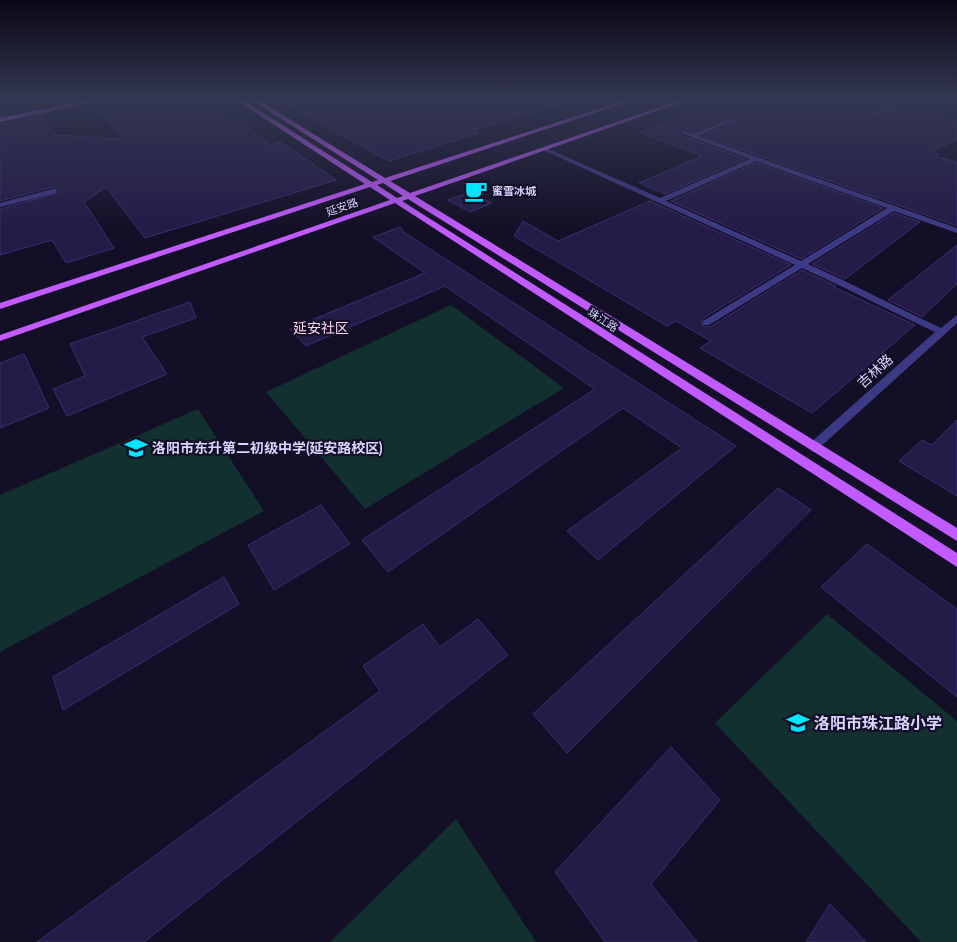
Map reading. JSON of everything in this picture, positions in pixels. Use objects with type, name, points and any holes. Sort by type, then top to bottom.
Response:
[{"type":"main road","name":"珠江路","points":[[303,142],[957,561]]},
{"type":"main road","name":"珠江路","points":[[321,142],[957,535]]},
{"type":"main road","name":"延安路","points":[[0,306],[502,142]]},
{"type":"main road","name":"延安路","points":[[0,338],[564,142]]},
{"type":"street","points":[[707,142],[957,231]]},
{"type":"street","points":[[544,149],[801,265],[942,332]]},
{"type":"street","points":[[660,201],[755,159]]},
{"type":"street","points":[[0,205],[53,191]]},
{"type":"street","points":[[706,323],[893,208]]},
{"type":"street","name":"吉林路","points":[[813,447],[957,318]]},
{"type":"green space","points":[[451,305],[564,388],[365,509],[266,392]]},
{"type":"green space","points":[[198,409],[264,511],[0,652],[0,495]]},
{"type":"green space","points":[[827,614],[957,721],[957,942],[921,942],[715,723]]},
{"type":"green space","points":[[456,819],[536,942],[330,942]]},
{"type":"building","points":[[0,142],[267,142],[271,145],[281,142],[336,180],[145,238],[106,187],[84,202],[114,248],[66,263],[52,240],[0,255],[0,209],[58,193],[57,188],[53,187],[0,201]]},
{"type":"building","points":[[354,142],[450,142],[389,161]]},
{"type":"building","points":[[665,142],[699,142],[745,159],[665,194],[639,183],[702,156]]},
{"type":"building","points":[[720,142],[951,142],[932,152],[938,154],[935,156],[957,162],[957,226]]},
{"type":"building","points":[[756,163],[883,208],[801,259],[671,201]]},
{"type":"building","points":[[471,192],[492,203],[470,212],[448,200]]},
{"type":"building","points":[[650,201],[791,265],[702,319],[702,326],[710,327],[802,270],[915,325],[812,413],[700,348],[711,341],[676,321],[667,326],[514,236],[523,221],[558,241]]},
{"type":"building","points":[[894,213],[920,222],[845,279],[812,264]]},
{"type":"building","points":[[400,227],[405,233],[736,446],[598,560],[567,531],[682,448],[623,408],[388,572],[362,540],[595,389],[445,286],[306,346],[290,329],[425,273],[373,237]]},
{"type":"building","points":[[957,245],[957,284],[922,317],[888,300]]},
{"type":"building","points":[[190,302],[196,318],[142,337],[167,374],[67,416],[53,389],[85,376],[70,344]]},
{"type":"building","points":[[24,354],[49,408],[0,428],[0,363]]},
{"type":"building","points":[[957,420],[957,496],[899,461],[922,440],[932,445]]},
{"type":"building","points":[[778,488],[811,510],[567,753],[533,714]]},
{"type":"building","points":[[321,505],[350,544],[274,590],[248,545]]},
{"type":"building","points":[[867,544],[957,609],[957,697],[821,587]]},
{"type":"building","points":[[224,577],[239,604],[63,710],[53,677]]},
{"type":"building","points":[[478,619],[508,655],[144,942],[37,942],[380,691],[363,666],[423,624],[440,647]]},
{"type":"building","points":[[671,747],[720,800],[651,884],[697,942],[605,942],[555,872]]},
{"type":"building","points":[[830,904],[866,942],[806,942]]},
{"type":"place","name":"蜜雪冰城","points":[[476,191]]},
{"type":"place","name":"洛阳市东升第二初级中学(延安路校区)","points":[[136,448]]},
{"type":"place","name":"洛阳市珠江路小学","points":[[798,723]]},
{"type":"district","name":"延安社区","points":[[321,328]]}]
